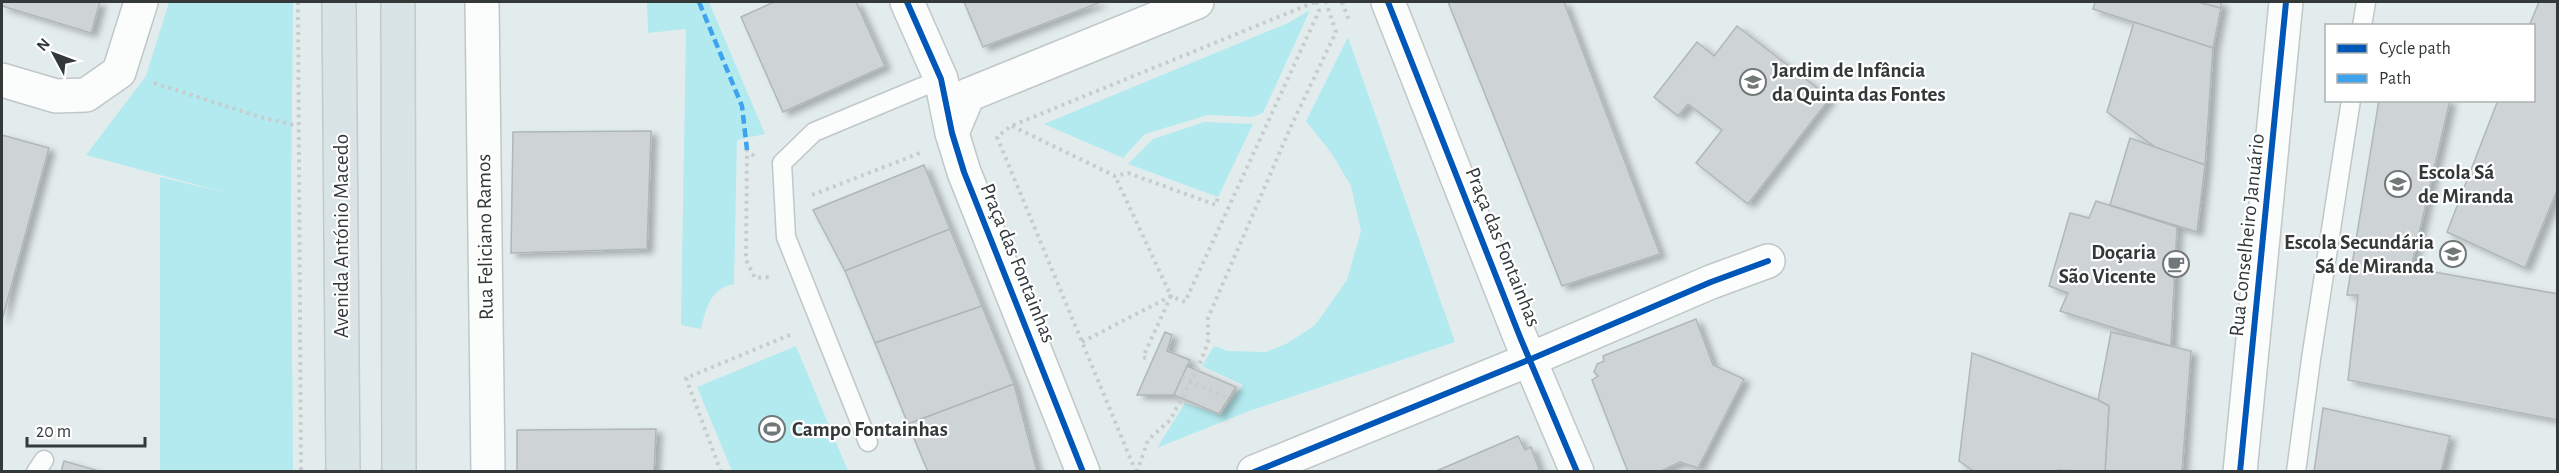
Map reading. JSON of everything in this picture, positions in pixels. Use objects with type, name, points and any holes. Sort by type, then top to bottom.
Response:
[{"type":"highway","name":"Avenida António Macedo","points":[[339,2],[343,471]]},
{"type":"highway","points":[[398,2],[399,471]]},
{"type":"street","points":[[2,80],[56,96],[86,95],[119,72],[141,2]]},
{"type":"street","name":"Rua Feliciano Ramos","points":[[482,2],[488,471]]},
{"type":"street","name":"Praça das Fontainhas","points":[[907,2],[941,79],[952,133],[964,172],[1083,471]]},
{"type":"street","points":[[952,133],[968,95],[1197,2]]},
{"type":"street","name":"Praça das Fontainhas","points":[[1254,471],[1531,360],[1388,2]]},
{"type":"street","name":"Rua Conselheiro Januário","points":[[2240,471],[2286,2]]},
{"type":"street","points":[[1577,471],[1531,360],[1711,282],[1768,261]]},
{"type":"lane","points":[[2362,24],[2366,2]]},
{"type":"lane","points":[[868,442],[786,237],[782,163],[814,132],[941,79]]},
{"type":"lane","points":[[2296,471],[2351,102]]},
{"type":"path","points":[[298,2],[301,471]]},
{"type":"path","points":[[1115,176],[1171,296],[1185,302],[1319,10],[1315,2],[1011,126],[997,137],[1137,471]]},
{"type":"path","points":[[1137,471],[1148,440],[1170,420],[1191,381],[1208,342],[1208,318],[1292,124],[1336,32],[1326,2]]},
{"type":"path","points":[[1342,2],[1350,23]]},
{"type":"path","points":[[119,72],[260,117],[298,126]]},
{"type":"path","points":[[1011,126],[1115,176],[1128,173],[1216,205],[1218,197]]},
{"type":"path","points":[[761,163],[747,150],[746,260],[755,278],[780,277]]},
{"type":"path","points":[[860,177],[916,155]]},
{"type":"path","points":[[1083,342],[1171,296]]},
{"type":"path","points":[[1146,358],[1143,357],[1171,296]]},
{"type":"path","points":[[722,471],[686,378],[801,330]]},
{"type":"path","points":[[1182,376],[1225,397]]},
{"type":"shaded area","points":[[169,2],[293,2],[291,209],[293,471],[160,471],[160,177],[227,193],[86,155],[146,76]]},
{"type":"shaded area","points":[[647,2],[709,2],[765,134],[737,140],[734,284],[719,290],[710,300],[701,329],[681,325],[686,29],[648,33]]},
{"type":"shaded area","points":[[1310,10],[1263,113],[1252,117],[1208,115],[1145,134],[1123,158],[1044,124],[1288,23]]},
{"type":"shaded area","points":[[1348,37],[1455,342],[1249,411],[1157,448],[1185,403],[1221,415],[1243,385],[1202,366],[1214,346],[1228,351],[1266,352],[1288,343],[1315,325],[1347,280],[1361,231],[1351,186],[1332,154],[1306,121]]},
{"type":"shaded area","points":[[1204,122],[1253,124],[1218,197],[1128,164],[1153,139]]},
{"type":"shaded area","name":"Campo Fontainhas","points":[[796,346],[848,471],[732,471],[697,387]]},
{"type":"building","points":[[2,2],[100,2],[91,33],[2,6]]},
{"type":"building","points":[[774,2],[856,2],[885,66],[783,112],[741,17]]},
{"type":"building","points":[[964,2],[1101,2],[983,47]]},
{"type":"building","points":[[1448,2],[1564,2],[1660,254],[1562,286]]},
{"type":"building","points":[[2095,2],[2198,2],[2221,8],[2213,48],[2093,9]]},
{"type":"building","points":[[2198,2],[2221,2],[2221,8]]},
{"type":"building","name":"Escola Secundária Sá de Miranda","points":[[2539,2],[2558,2],[2558,188],[2525,268],[2447,232],[2497,102],[2535,102],[2535,24],[2530,24]]},
{"type":"building","points":[[2134,22],[2213,48],[2205,165],[2158,149],[2107,112]]},
{"type":"building","points":[[1737,26],[1830,98],[1748,204],[1696,163],[1722,130],[1688,104],[1678,116],[1654,97],[1697,42],[1714,56]]},
{"type":"building","name":"Escola Sá de Miranda","points":[[2379,102],[2450,102],[2411,268],[2558,294],[2558,420],[2348,380],[2358,295],[2347,295]]},
{"type":"building","points":[[651,131],[647,249],[511,253],[513,132]]},
{"type":"building","points":[[2,135],[49,148],[2,320]]},
{"type":"building","points":[[2130,138],[2205,165],[2197,232],[2110,205]]},
{"type":"building","points":[[924,165],[950,229],[845,271],[813,210]]},
{"type":"building","points":[[2096,201],[2177,227],[2171,346],[2060,311],[2068,293],[2049,286],[2070,213],[2089,218]]},
{"type":"building","points":[[950,229],[982,306],[875,343],[845,271]]},
{"type":"building","points":[[982,306],[1014,384],[908,424],[875,343]]},
{"type":"building","points":[[1696,319],[1713,365],[1744,379],[1698,468],[1680,462],[1659,472],[1628,472],[1592,380],[1598,376],[1594,372],[1597,364],[1604,361],[1603,356]]},
{"type":"building","points":[[1165,332],[1172,335],[1167,351],[1190,360],[1174,395],[1137,395]]},
{"type":"building","points":[[2111,332],[2191,351],[2182,472],[2105,472],[2109,406],[2098,400]]},
{"type":"building","points":[[1972,353],[2109,406],[2105,472],[2058,470],[2058,472],[1975,472],[1959,461]]},
{"type":"building","points":[[1187,366],[1236,387],[1219,414],[1174,395]]},
{"type":"building","points":[[1014,384],[1037,472],[928,472],[908,424]]},
{"type":"building","points":[[2323,408],[2450,436],[2441,472],[2314,472]]},
{"type":"building","points":[[656,429],[654,472],[517,472],[517,430]]},
{"type":"building","points":[[1518,436],[1525,450],[1531,447],[1540,472],[1434,472]]},
{"type":"building","points":[[64,461],[99,471],[61,472]]},
{"type":"marked path","points":[[699,2],[742,106],[747,150]]},
{"type":"cycle path","points":[[907,2],[941,79],[952,133],[964,172],[1083,472]]},
{"type":"cycle path","points":[[1388,2],[1520,337],[1577,472]]},
{"type":"cycle path","points":[[2240,472],[2286,2]]},
{"type":"cycle path","points":[[1254,472],[1531,359],[1711,282],[1768,261]]},
{"type":"place","name":"Jardim de Infância da Quinta das Fontes","points":[[1753,82]]},
{"type":"place","name":"Escola Sá de Miranda","points":[[2398,184]]},
{"type":"place","name":"Escola Secundária Sá de Miranda","points":[[2453,254]]},
{"type":"place","name":"Doçaria São Vicente","points":[[2176,264]]},
{"type":"place","name":"Campo Fontainhas","points":[[772,429]]}]
